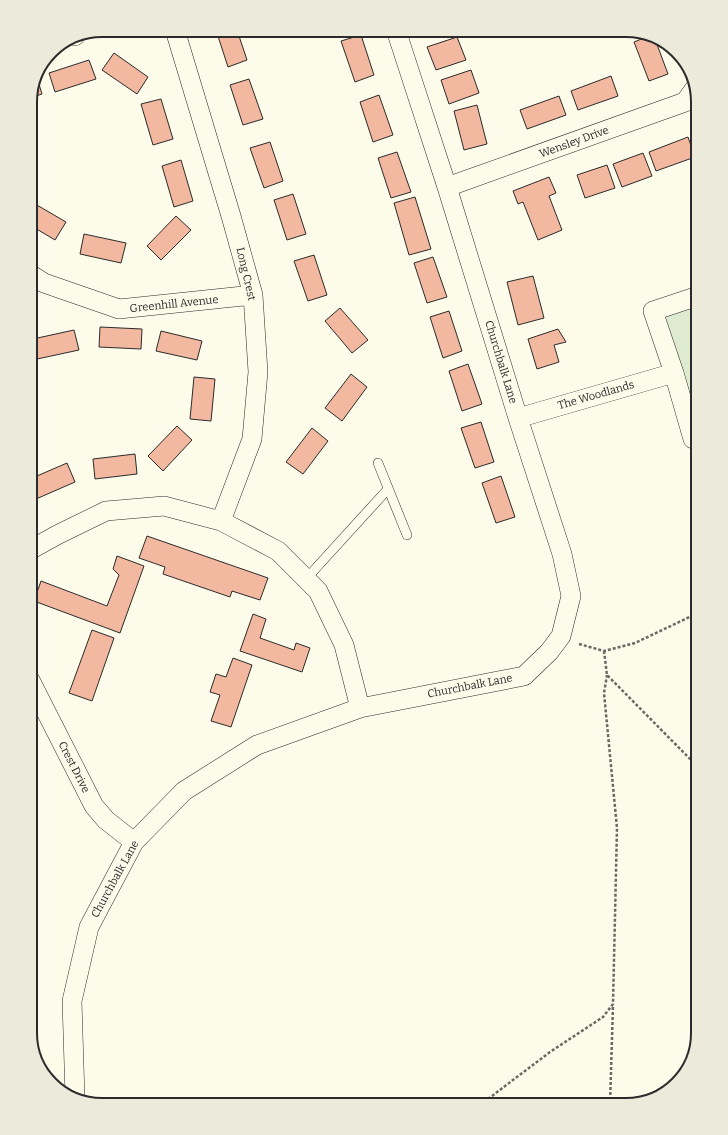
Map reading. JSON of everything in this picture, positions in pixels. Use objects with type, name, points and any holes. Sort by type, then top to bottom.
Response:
[{"type":"street","name":"Long Crest","points":[[177,37],[253,295],[258,372],[252,439],[221,521]]},
{"type":"street","name":"Churchbalk Lane","points":[[75,1092],[72,1001],[88,927],[134,842],[184,791],[257,745],[360,708],[524,676],[550,652],[561,636],[571,596],[562,554],[398,37]]},
{"type":"street","name":"Wensley Drive","points":[[447,188],[685,102],[690,95]]},
{"type":"street","name":"Greenhill Avenue","points":[[37,278],[44,283],[120,309],[253,295]]},
{"type":"street","points":[[691,298],[653,311],[674,373],[691,432]]},
{"type":"street","name":"The Woodlands","points":[[518,418],[674,373]]},
{"type":"street","points":[[37,546],[106,511],[164,506],[221,521],[278,551],[318,591],[344,645],[360,708]]},
{"type":"street","name":"Crest Drive","points":[[37,694],[94,806],[106,820],[134,842]]},
{"type":"lane","points":[[378,463],[407,535]]},
{"type":"lane","points":[[306,579],[388,489]]},
{"type":"path","points":[[561,636],[577,644],[604,651],[635,643],[691,616]]},
{"type":"path","points":[[604,651],[607,675],[604,693],[617,828],[610,1098]]},
{"type":"path","points":[[607,675],[691,760]]},
{"type":"path","points":[[489,1098],[550,1052],[603,1017],[613,1004]]},
{"type":"green space","points":[[691,298],[691,418],[653,311]]},
{"type":"building","points":[[218,37],[239,37],[247,60],[228,67]]},
{"type":"building","points":[[354,37],[362,37],[374,75],[355,82],[341,41]]},
{"type":"building","points":[[457,37],[466,60],[436,70],[427,47]]},
{"type":"building","points":[[642,39],[657,45],[668,74],[649,81],[634,42]]},
{"type":"building","points":[[114,53],[148,77],[137,94],[102,70]]},
{"type":"building","points":[[89,60],[96,79],[55,92],[49,73]]},
{"type":"building","points":[[471,70],[479,93],[449,104],[441,80]]},
{"type":"building","points":[[611,76],[618,96],[578,110],[571,91]]},
{"type":"building","points":[[249,79],[263,119],[243,125],[230,85]]},
{"type":"building","points":[[39,85],[42,94],[37,96]]},
{"type":"building","points":[[379,95],[393,135],[373,142],[360,102]]},
{"type":"building","points":[[559,96],[566,115],[527,129],[520,110]]},
{"type":"building","points":[[161,99],[173,139],[153,145],[141,104]]},
{"type":"building","points":[[477,105],[487,144],[464,150],[454,111]]},
{"type":"building","points":[[688,137],[691,146],[691,158],[656,171],[649,152]]},
{"type":"building","points":[[270,142],[283,181],[264,188],[250,148]]},
{"type":"building","points":[[397,152],[411,192],[391,198],[378,158]]},
{"type":"building","points":[[643,153],[652,176],[622,187],[613,164]]},
{"type":"building","points":[[181,160],[193,201],[174,207],[162,166]]},
{"type":"building","points":[[607,165],[615,188],[585,198],[577,175]]},
{"type":"building","points":[[549,177],[556,193],[549,196],[562,230],[538,240],[523,202],[518,204],[513,191]]},
{"type":"building","points":[[293,194],[306,234],[287,240],[274,200]]},
{"type":"building","points":[[415,197],[431,249],[409,255],[394,203]]},
{"type":"building","points":[[37,205],[66,222],[55,240],[37,229]]},
{"type":"building","points":[[176,216],[191,230],[161,260],[147,246]]},
{"type":"building","points":[[84,234],[126,243],[121,263],[80,254]]},
{"type":"building","points":[[314,255],[327,295],[308,301],[294,261]]},
{"type":"building","points":[[433,257],[447,297],[427,303],[414,263]]},
{"type":"building","points":[[533,276],[544,318],[518,325],[507,282]]},
{"type":"building","points":[[340,308],[368,340],[352,353],[325,321]]},
{"type":"building","points":[[449,311],[462,351],[443,358],[430,317]]},
{"type":"building","points":[[100,327],[142,329],[141,349],[99,347]]},
{"type":"building","points":[[558,329],[566,342],[554,345],[559,362],[537,369],[528,339]]},
{"type":"building","points":[[74,330],[79,350],[37,359],[37,338]]},
{"type":"building","points":[[161,331],[202,341],[197,360],[156,351]]},
{"type":"building","points":[[468,364],[482,404],[462,411],[449,371]]},
{"type":"building","points":[[351,374],[367,387],[342,421],[325,408]]},
{"type":"building","points":[[194,377],[215,379],[211,421],[190,419]]},
{"type":"building","points":[[481,422],[494,462],[475,468],[461,428]]},
{"type":"building","points":[[177,426],[192,440],[163,471],[148,456]]},
{"type":"building","points":[[312,428],[328,441],[303,474],[286,462]]},
{"type":"building","points":[[135,454],[137,474],[95,479],[93,459]]},
{"type":"building","points":[[67,463],[75,482],[37,499],[37,476]]},
{"type":"building","points":[[501,476],[515,517],[496,523],[482,483]]},
{"type":"building","points":[[147,536],[268,578],[260,600],[232,591],[230,597],[163,574],[165,567],[139,558]]},
{"type":"building","points":[[117,556],[144,566],[120,633],[37,602],[37,592],[41,581],[107,606],[119,575],[113,569]]},
{"type":"building","points":[[253,614],[266,619],[260,638],[294,650],[296,643],[310,648],[302,672],[240,651]]},
{"type":"building","points":[[92,630],[114,638],[92,701],[69,693]]},
{"type":"building","points":[[233,658],[252,665],[231,727],[211,721],[220,695],[210,692],[216,674],[226,677]]}]
